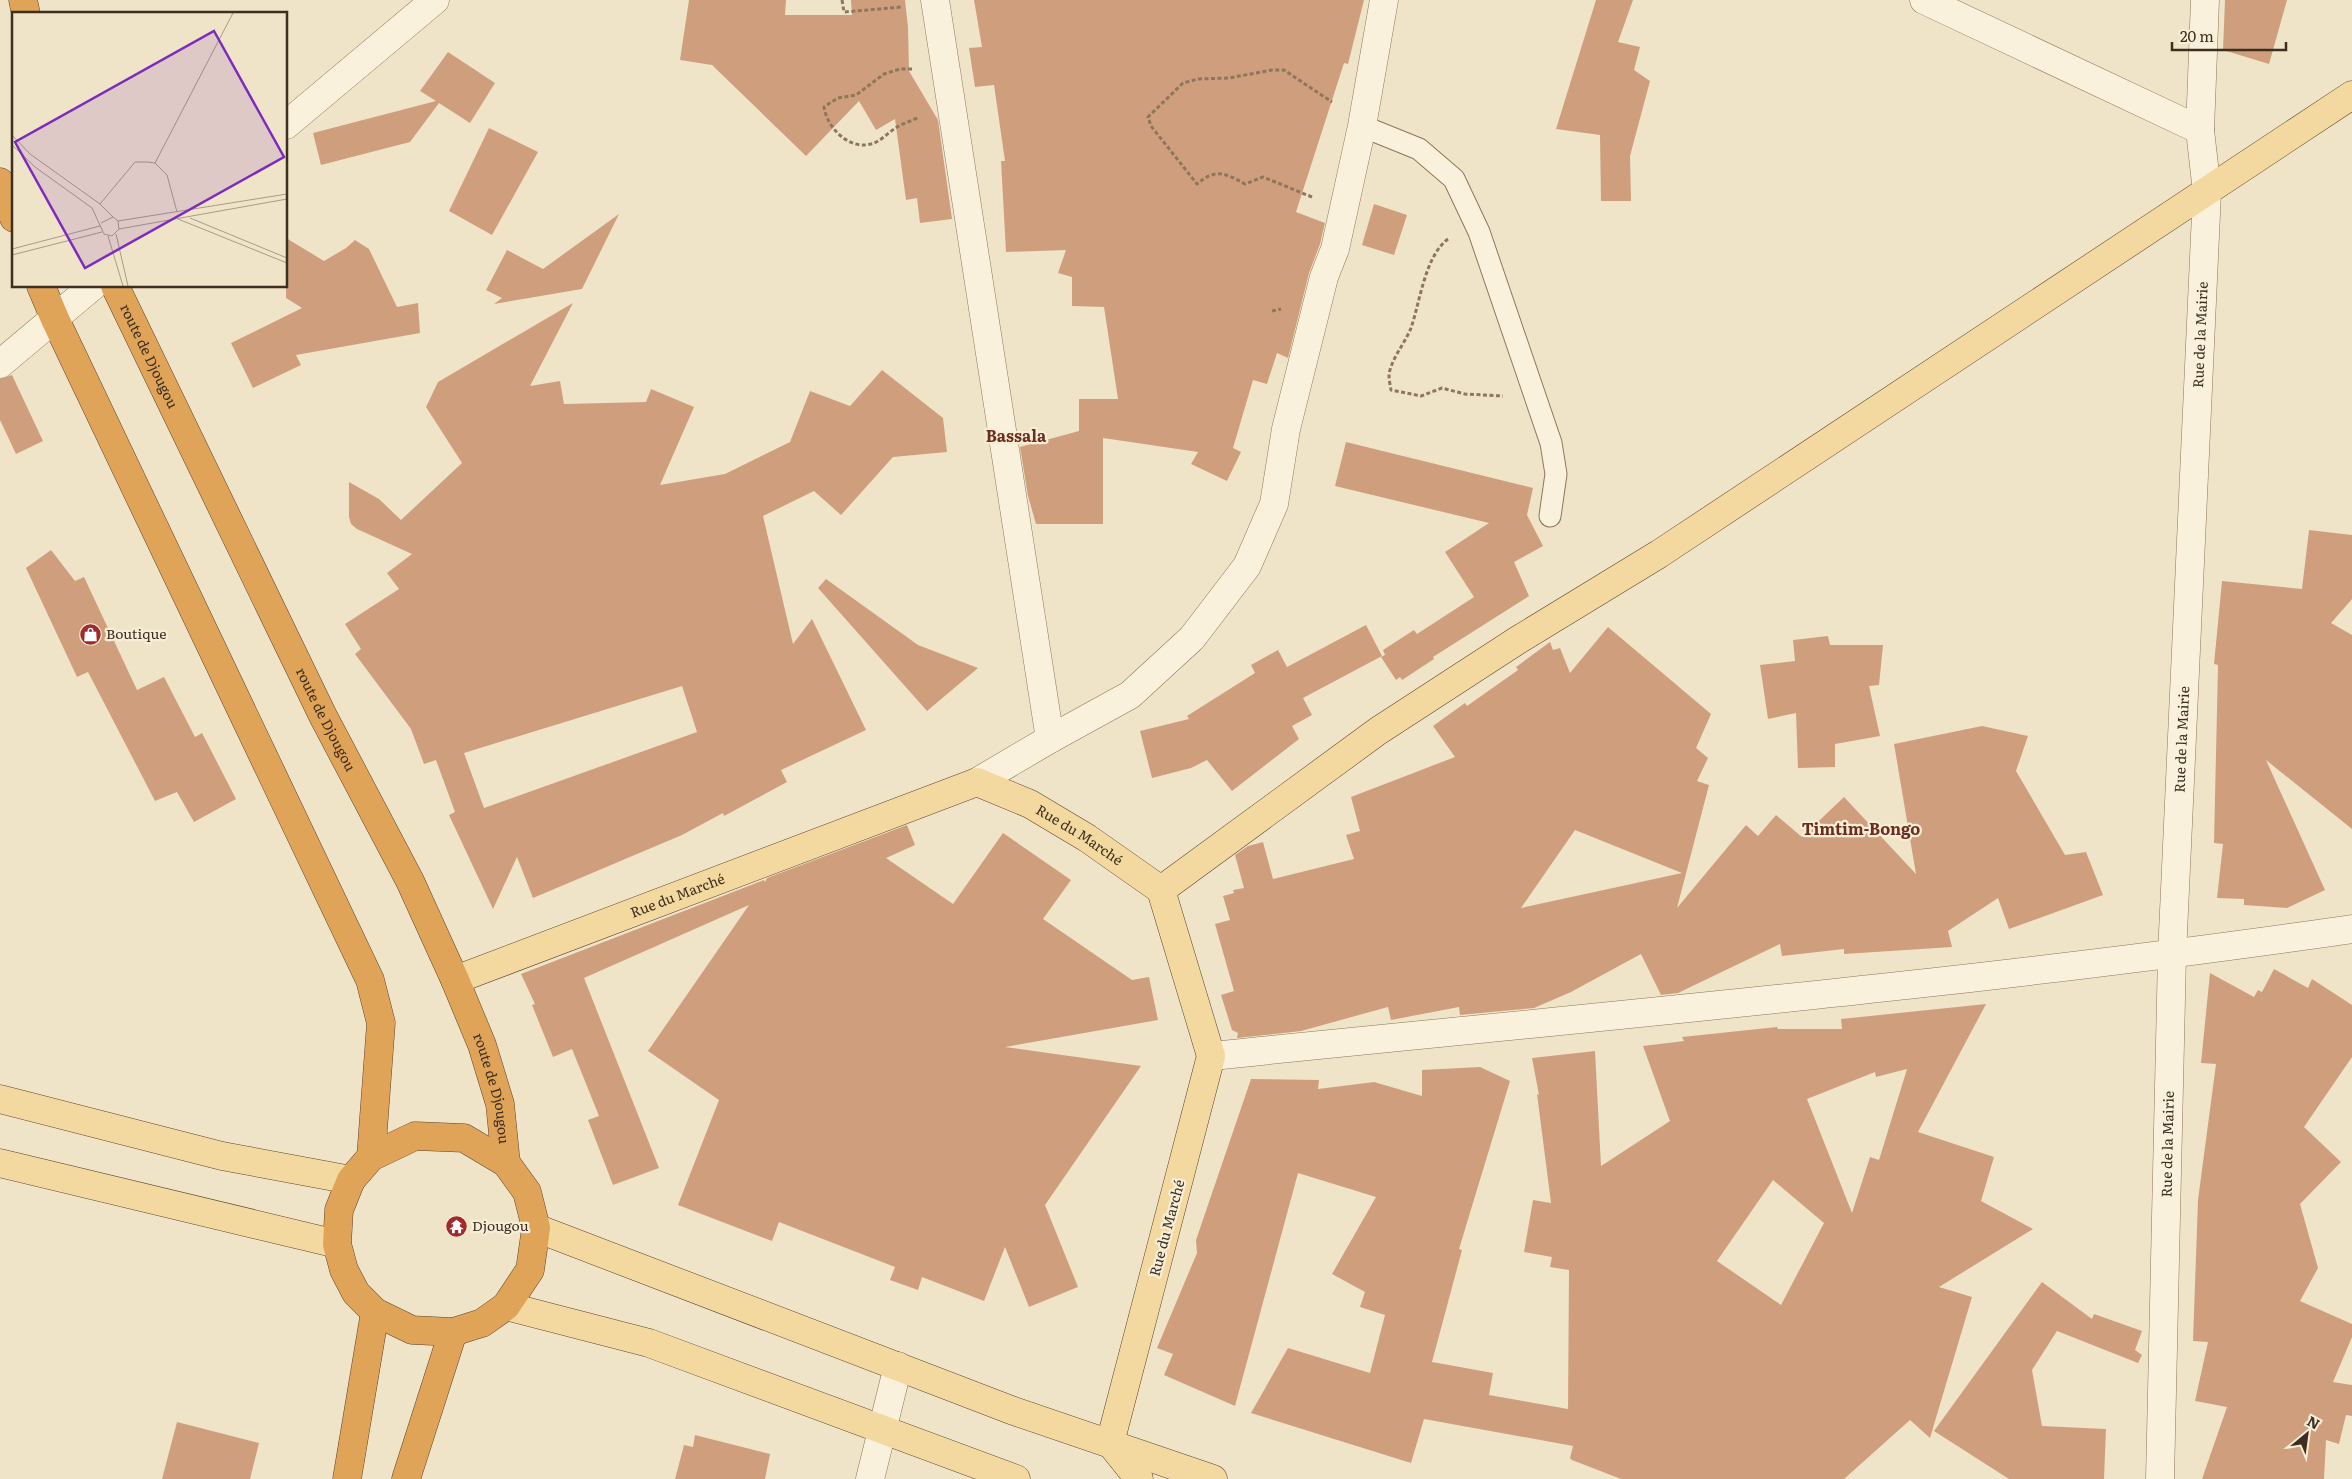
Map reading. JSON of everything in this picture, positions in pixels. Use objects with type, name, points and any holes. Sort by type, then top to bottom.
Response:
[{"type":"highway","points":[[0,182],[12,213]]},
{"type":"highway","points":[[43,288],[55,319],[370,980],[381,1023],[371,1157]]},
{"type":"highway","name":"route de Djougou","points":[[116,288],[324,716],[410,882],[455,980],[482,1045],[500,1104],[506,1163]]},
{"type":"highway","points":[[415,1136],[425,1136],[464,1138],[506,1163],[527,1192],[536,1228],[530,1270],[506,1306],[482,1323],[454,1332],[412,1330],[375,1312],[356,1293],[344,1270],[337,1244],[339,1210],[351,1180],[371,1157],[415,1136]]},
{"type":"highway","points":[[347,1479],[375,1312]]},
{"type":"highway","points":[[406,1479],[454,1332]]},
{"type":"main road","points":[[1211,1056],[1161,890],[1378,731],[1518,640],[1659,554],[2352,95]]},
{"type":"main road","name":"Rue du Marché","points":[[455,980],[978,782],[1030,804],[1087,838],[1161,890]]},
{"type":"main road","name":"Rue du Marché","points":[[1110,1443],[1211,1056]]},
{"type":"main road","points":[[0,1099],[222,1156],[351,1180]]},
{"type":"main road","points":[[0,1162],[337,1244]]},
{"type":"main road","points":[[536,1228],[1011,1410],[1213,1479]]},
{"type":"main road","points":[[506,1306],[648,1344],[1016,1479]]},
{"type":"main road","points":[[1110,1443],[1139,1479]]},
{"type":"street","points":[[288,123],[435,0]]},
{"type":"street","points":[[978,782],[1050,739],[1130,695],[1192,638],[1247,566],[1274,504],[1286,429],[1324,277],[1336,249],[1362,126],[1384,0]]},
{"type":"street","points":[[1924,0],[2200,130]]},
{"type":"street","name":"Rue de la Mairie","points":[[2160,1479],[2172,955],[2207,192],[2200,130],[2205,0]]},
{"type":"street","points":[[935,2],[1050,739]]},
{"type":"street","points":[[0,364],[91,288]]},
{"type":"street","points":[[1211,1056],[1944,981],[2172,955],[2352,930]]},
{"type":"street","points":[[870,1479],[898,1366]]},
{"type":"lane","points":[[1362,126],[1419,148],[1454,179],[1475,226],[1551,443],[1556,474],[1550,516]]},
{"type":"path","points":[[842,0],[844,12],[935,2]]},
{"type":"path","points":[[945,67],[930,70],[900,69],[884,74],[856,95],[838,98],[824,107],[825,116],[839,135],[854,144],[871,144],[898,126],[928,112],[951,109]]},
{"type":"path","points":[[1342,215],[1326,203],[1263,177],[1245,184],[1223,174],[1209,174],[1197,184],[1150,126],[1148,117],[1184,83],[1198,79],[1229,78],[1255,72],[1284,70],[1325,96],[1362,126]]},
{"type":"path","points":[[1475,226],[1454,235],[1443,243],[1433,260],[1417,302],[1410,328],[1390,374],[1391,390],[1420,396],[1442,388],[1482,396],[1511,396],[1534,391]]},
{"type":"building","points":[[689,0],[786,0],[785,15],[852,15],[851,0],[905,0],[909,71],[938,120],[952,219],[920,223],[917,198],[906,200],[895,119],[876,130],[859,101],[806,156],[712,65],[680,60]]},
{"type":"building","points":[[974,0],[1364,0],[1348,64],[1344,63],[1296,212],[1325,223],[1320,244],[1309,273],[1288,358],[1277,353],[1267,384],[1253,380],[1233,448],[1241,452],[1227,481],[1191,464],[1198,452],[1103,438],[1103,524],[1036,524],[1028,496],[1020,447],[1079,431],[1079,399],[1118,399],[1104,307],[1072,306],[1072,277],[1058,273],[1066,250],[1006,252],[1001,161],[1005,161],[994,85],[975,87],[969,48],[982,47]]},
{"type":"building","points":[[1596,0],[1633,0],[1618,42],[1640,47],[1634,70],[1650,81],[1630,156],[1631,201],[1601,201],[1600,135],[1556,129]]},
{"type":"building","points":[[2225,0],[2287,0],[2269,64],[2223,50]]},
{"type":"building","points":[[448,52],[495,83],[470,123],[439,103],[410,142],[321,165],[313,133],[436,101],[420,91]]},
{"type":"building","points":[[489,128],[538,152],[492,235],[449,211]]},
{"type":"building","points":[[1374,204],[1407,215],[1394,255],[1362,245]]},
{"type":"building","points":[[619,214],[582,289],[494,304],[502,298],[486,290],[507,250],[543,269]]},
{"type":"building","points":[[288,239],[324,261],[346,248],[355,240],[369,249],[397,307],[418,303],[420,333],[296,355],[301,365],[253,388],[231,343],[302,308],[286,298],[286,288],[288,288]]},
{"type":"building","points":[[573,303],[530,386],[560,381],[564,404],[646,402],[651,389],[694,407],[660,485],[725,474],[790,442],[810,391],[850,406],[882,370],[943,418],[947,452],[893,457],[841,515],[814,491],[763,516],[793,644],[812,619],[866,730],[781,770],[787,782],[724,816],[723,813],[682,835],[533,898],[517,857],[493,909],[449,815],[455,812],[436,760],[424,764],[411,729],[355,654],[361,649],[345,624],[399,589],[387,573],[412,554],[357,529],[351,524],[349,517],[349,482],[379,499],[401,520],[462,463],[426,407],[438,382]],"holes":[[[682,686],[697,732],[484,808],[464,753]]]},
{"type":"building","points":[[12,375],[43,441],[16,454],[0,420],[0,379]]},
{"type":"building","points":[[1346,442],[1533,488],[1527,515],[1543,546],[1514,562],[1529,596],[1433,657],[1434,659],[1402,680],[1400,677],[1396,680],[1381,657],[1385,655],[1383,650],[1414,630],[1417,634],[1474,597],[1445,552],[1489,523],[1335,486]]},
{"type":"building","points":[[2309,530],[2352,535],[2352,599],[2331,623],[2352,635],[2352,829],[2266,760],[2325,890],[2287,908],[2244,905],[2244,899],[2217,898],[2223,844],[2214,843],[2218,665],[2214,664],[2222,581],[2302,589]]},
{"type":"building","points":[[51,550],[75,581],[84,577],[137,690],[164,677],[195,737],[202,733],[236,799],[194,822],[177,792],[155,801],[88,672],[77,677],[26,568]]},
{"type":"building","points":[[826,579],[918,645],[978,668],[927,711],[818,588]]},
{"type":"building","points":[[1366,625],[1382,656],[1303,698],[1312,715],[1292,726],[1299,739],[1232,791],[1207,760],[1191,768],[1152,778],[1140,731],[1189,719],[1187,716],[1255,673],[1251,665],[1278,650],[1287,667]]},
{"type":"building","points":[[1608,627],[1711,714],[1696,748],[1708,758],[1697,781],[1709,785],[1677,908],[1746,825],[1758,836],[1776,815],[1802,837],[1844,797],[1916,874],[1894,744],[1982,726],[2028,736],[2016,771],[2065,855],[2086,852],[2103,895],[2009,929],[1998,898],[1948,931],[1952,947],[1844,954],[1844,949],[1782,956],[1780,944],[1678,993],[1661,995],[1641,954],[1571,992],[1534,1008],[1460,1015],[1459,1007],[1391,1020],[1388,1007],[1301,1031],[1237,1038],[1238,1033],[1232,1030],[1221,995],[1234,991],[1215,924],[1230,920],[1223,896],[1234,893],[1233,890],[1244,888],[1235,855],[1248,846],[1263,842],[1273,879],[1354,859],[1346,835],[1360,831],[1351,797],[1455,757],[1433,726],[1465,703],[1467,706],[1518,670],[1516,667],[1550,642],[1553,650],[1560,648],[1570,673]],"holes":[[[1575,830],[1682,873],[1521,908]]]},
{"type":"building","points":[[1828,636],[1830,645],[1883,645],[1879,685],[1869,686],[1880,736],[1835,744],[1835,767],[1798,768],[1796,713],[1768,719],[1760,665],[1795,661],[1793,640]]},
{"type":"building","points":[[907,825],[915,845],[886,858],[953,904],[1003,833],[1071,880],[1043,919],[1132,980],[1149,977],[1158,1020],[1005,1047],[1141,1066],[1045,1205],[1078,1287],[1029,1307],[1005,1247],[984,1301],[922,1277],[918,1290],[890,1280],[895,1267],[779,1222],[772,1241],[678,1205],[719,1100],[648,1051],[749,905],[584,978],[659,1168],[613,1185],[588,1120],[599,1116],[572,1049],[553,1057],[532,1005],[535,1004],[521,974],[764,880],[765,882],[767,878]]},
{"type":"building","points":[[2274,969],[2308,988],[2312,979],[2352,1005],[2352,1057],[2304,1127],[2341,1162],[2300,1204],[2318,1268],[2300,1301],[2352,1324],[2352,1337],[2333,1382],[2352,1385],[2352,1416],[2346,1415],[2339,1444],[2326,1440],[2324,1479],[2202,1479],[2227,1407],[2195,1401],[2208,1342],[2193,1341],[2198,1200],[2216,1064],[2201,1063],[2210,973],[2254,997],[2258,990],[2262,992]]},
{"type":"building","points":[[1986,1004],[1918,1132],[1994,1157],[1981,1201],[2033,1229],[1939,1287],[1972,1297],[1930,1438],[1910,1420],[1844,1479],[1621,1479],[1572,1460],[1570,1458],[1573,1446],[1424,1419],[1411,1463],[1251,1413],[1288,1348],[1370,1373],[1385,1315],[1360,1307],[1365,1292],[1332,1274],[1376,1197],[1298,1173],[1235,1406],[1164,1375],[1173,1354],[1157,1348],[1197,1253],[1196,1240],[1251,1079],[1319,1080],[1318,1089],[1374,1082],[1422,1096],[1422,1070],[1480,1067],[1510,1081],[1459,1249],[1462,1250],[1432,1362],[1493,1373],[1489,1395],[1568,1409],[1569,1270],[1550,1267],[1552,1257],[1524,1252],[1533,1200],[1551,1203],[1537,1094],[1539,1095],[1532,1058],[1595,1051],[1601,1166],[1670,1121],[1643,1046],[1684,1041],[1682,1037],[1777,1027],[1778,1029],[1842,1029],[1841,1019]],"holes":[[[1907,1069],[1879,1160],[1870,1157],[1852,1213],[1807,1099],[1875,1072],[1876,1077]],[[1773,1180],[1824,1223],[1781,1305],[1717,1261]]]},
{"type":"building","points":[[2042,1282],[2092,1319],[2094,1314],[2142,1331],[2135,1350],[2142,1355],[2138,1363],[2057,1331],[2032,1370],[2042,1426],[2106,1429],[2104,1479],[2009,1479],[1934,1431]]},
{"type":"building","points":[[177,1422],[259,1443],[250,1479],[162,1479]]},
{"type":"building","points":[[695,1435],[770,1454],[765,1479],[675,1479],[684,1445],[693,1447]]},
{"type":"place","name":"Boutique","points":[[90,634]]},
{"type":"place","name":"Djougou","points":[[456,1226]]},
{"type":"district","name":"Bassala","points":[[1016,436]]},
{"type":"district","name":"Timtim-Bongo","points":[[1861,829]]}]
